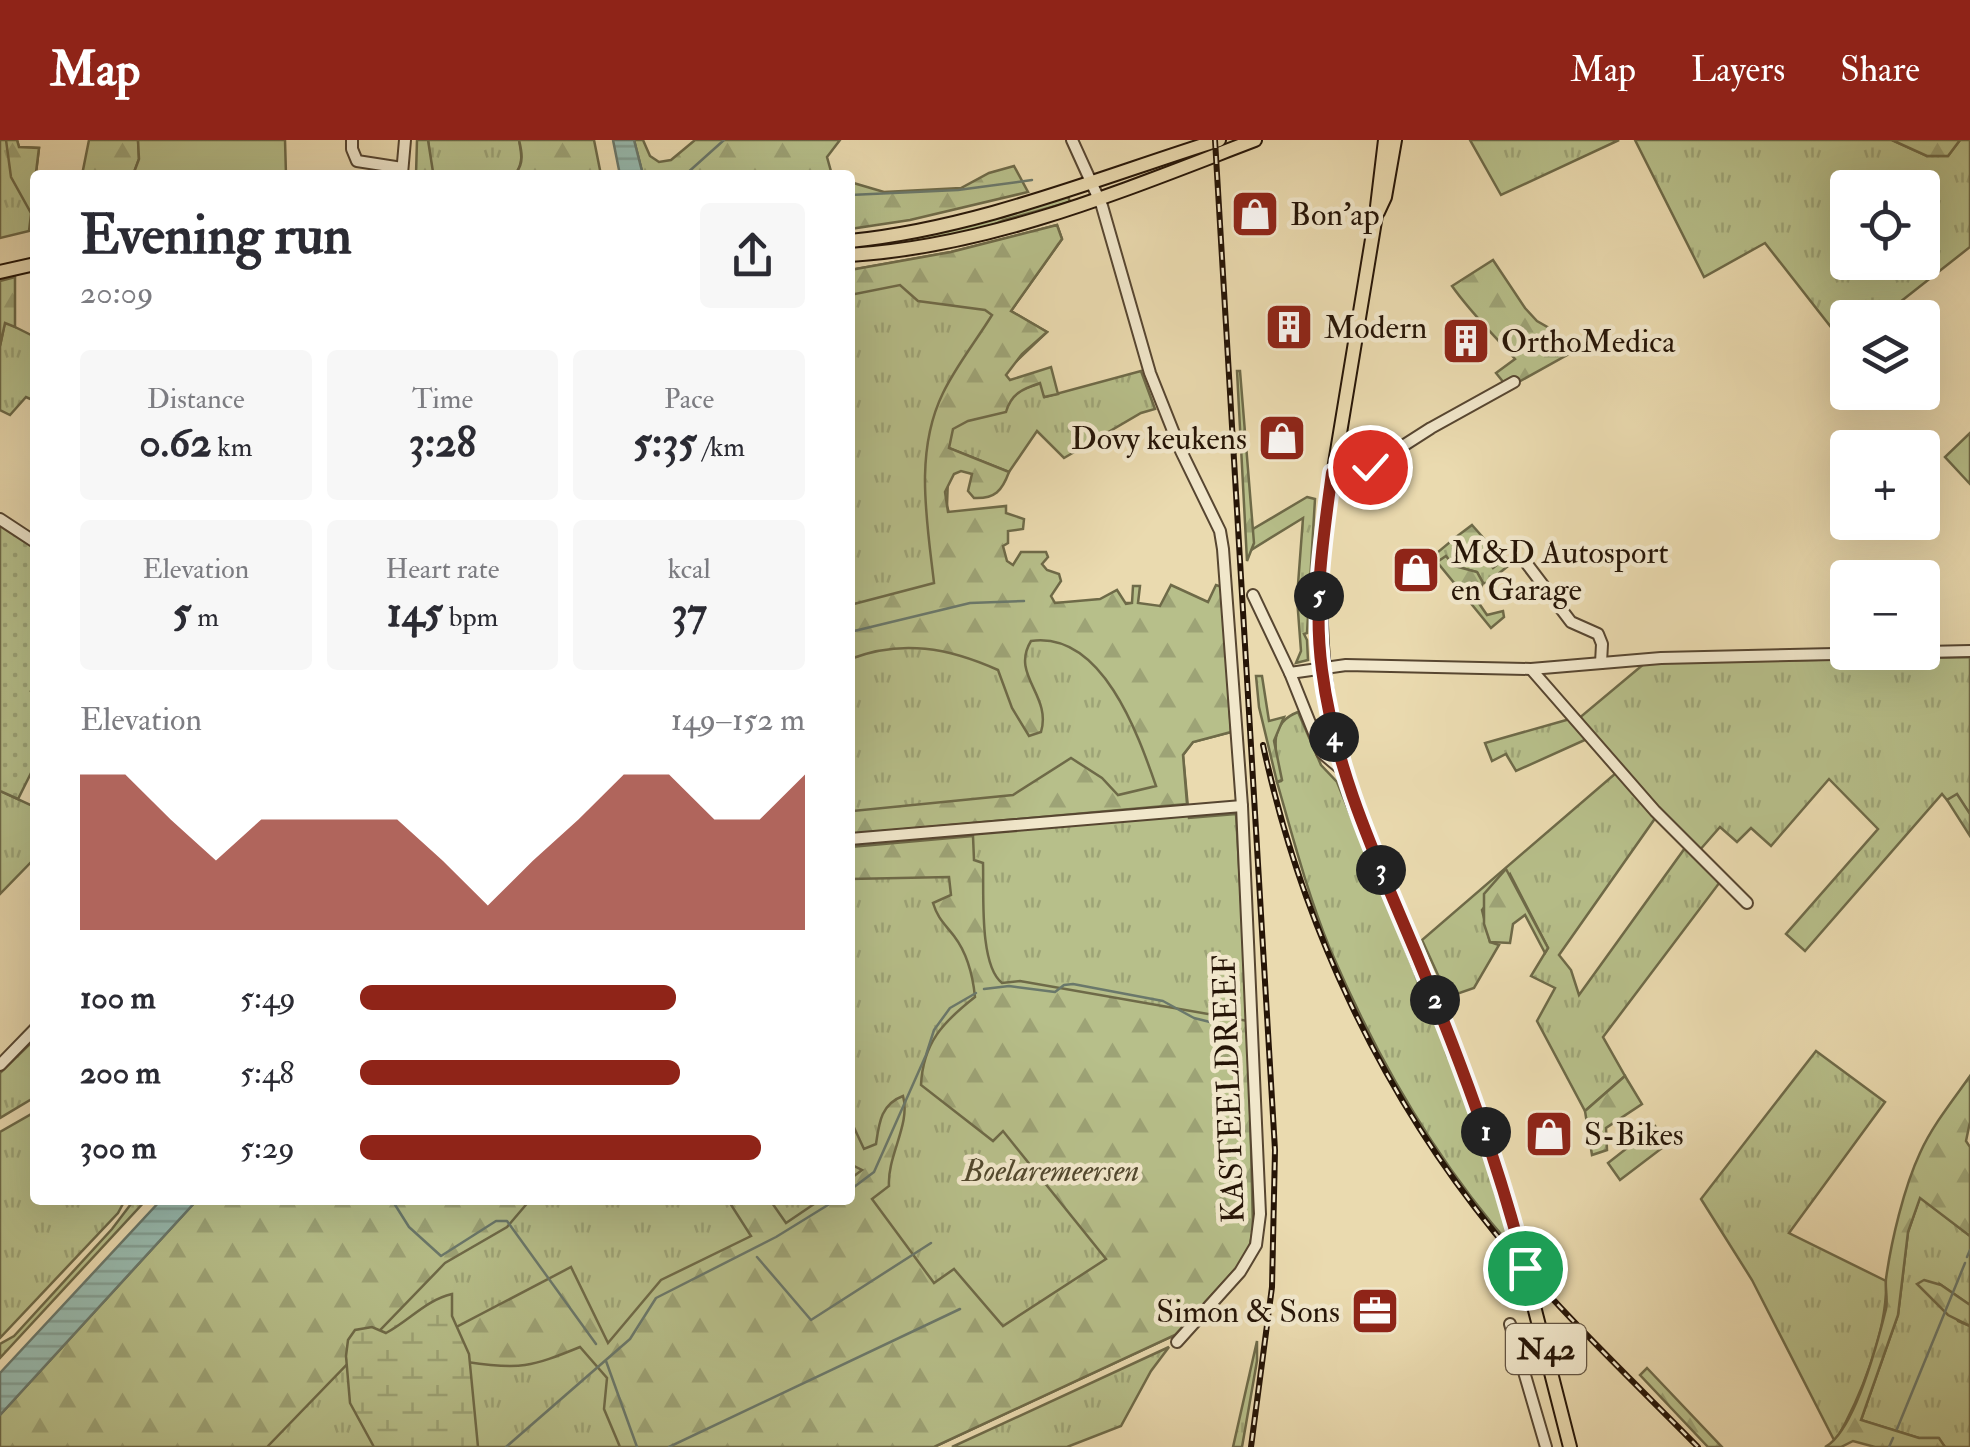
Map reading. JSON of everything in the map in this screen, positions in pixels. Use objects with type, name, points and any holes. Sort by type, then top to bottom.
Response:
[{"type":"main road","points":[[855,240],[993,214],[1219,140]]},
{"type":"main road","points":[[855,254],[929,245],[1100,200],[1255,140]]},
{"type":"main road","name":"N42","points":[[1385,140],[1332,473],[1319,587],[1321,667],[1342,769],[1476,1104],[1503,1185],[1570,1447]]},
{"type":"main road","name":"N42","points":[[1376,215],[1386,197],[1395,140]]},
{"type":"main road","points":[[0,272],[30,265]]},
{"type":"street","points":[[352,140],[357,161],[390,170]]},
{"type":"street","points":[[401,170],[405,140]]},
{"type":"street","name":"KASTEELDREEF","points":[[1072,140],[1100,200],[1150,373],[1181,451],[1220,531],[1223,549],[1242,806],[1260,1214],[1256,1245],[1240,1272],[1177,1342]]},
{"type":"street","points":[[1332,473],[1370,467],[1514,382]]},
{"type":"street","points":[[0,519],[30,539]]},
{"type":"street","points":[[1528,564],[1571,622],[1598,634],[1602,644],[1600,663]]},
{"type":"street","points":[[1253,595],[1322,752],[1342,769]]},
{"type":"street","points":[[1290,673],[1321,667],[1531,669],[1681,658],[1970,651]]},
{"type":"street","points":[[1531,669],[1655,810],[1747,903]]},
{"type":"street","points":[[855,839],[1242,806]]},
{"type":"street","points":[[0,1064],[30,1033]]},
{"type":"street","points":[[1510,1324],[1546,1447]]},
{"type":"green space","points":[[0,140],[17,140],[19,147],[39,148],[36,170],[30,170],[29,231],[0,238]]},
{"type":"green space","points":[[6,140],[17,140],[19,147],[39,148],[36,170],[30,170],[30,211],[11,177]]},
{"type":"green space","points":[[89,140],[138,140],[135,170],[83,170]]},
{"type":"green space","points":[[138,140],[285,140],[286,170],[135,170]]},
{"type":"green space","points":[[417,140],[428,140],[433,170],[416,170]]},
{"type":"green space","points":[[428,140],[519,140],[518,170],[432,170]]},
{"type":"green space","points":[[519,140],[594,140],[600,170],[518,170]]},
{"type":"green space","points":[[634,140],[643,140],[650,156],[659,162],[671,160],[695,140],[840,140],[827,157],[831,170],[642,170]]},
{"type":"green space","points":[[1470,140],[1619,140],[1501,195]]},
{"type":"green space","points":[[1635,140],[1892,140],[1927,156],[1948,156],[1960,140],[1970,140],[1970,247],[1940,271],[1940,170],[1830,170],[1830,280],[1928,280],[1903,300],[1830,300],[1830,326],[1765,243],[1704,277]]},
{"type":"green space","points":[[1892,140],[1960,140],[1948,156],[1927,156]]},
{"type":"green space","points":[[1014,166],[1028,192],[910,220],[855,228],[855,183],[884,192],[961,188],[989,173]]},
{"type":"green space","points":[[1066,191],[1070,202],[1004,220],[983,230],[915,244],[855,250],[855,245],[1003,217]]},
{"type":"green space","name":"Boelaremeersen","points":[[1057,225],[1062,239],[1011,311],[1047,332],[986,390],[1010,399],[1041,383],[1045,397],[1141,371],[1155,409],[1141,413],[1064,458],[1037,431],[1009,472],[949,448],[947,506],[949,513],[1054,603],[1132,603],[1231,732],[1193,742],[1183,755],[1189,818],[1236,814],[1248,1021],[1253,1229],[1238,1266],[1175,1335],[934,1447],[0,1447],[0,1415],[192,1205],[855,1205],[855,269],[951,252]]},
{"type":"green space","points":[[1057,225],[1062,239],[1011,311],[1047,332],[1006,375],[1010,380],[1051,367],[1058,394],[1044,397],[1040,383],[1018,393],[1006,412],[968,421],[953,429],[949,448],[1009,472],[997,492],[981,498],[974,498],[968,491],[972,474],[954,474],[945,492],[948,512],[1006,506],[1006,513],[1024,519],[1023,529],[1008,531],[1008,543],[1003,546],[1007,561],[1013,565],[1021,552],[1046,552],[1048,557],[1042,564],[1059,574],[1061,581],[1051,596],[1055,603],[1100,599],[1117,590],[1126,604],[1132,603],[1133,586],[1140,586],[1138,603],[1160,606],[1171,585],[1208,602],[1216,585],[1222,587],[1231,732],[1193,742],[1183,755],[1187,804],[855,834],[855,811],[1013,795],[1071,758],[1102,778],[1118,795],[1156,786],[1139,740],[1113,690],[1078,652],[1056,642],[1031,641],[1026,653],[1025,664],[1043,719],[1041,732],[1029,736],[1012,708],[998,670],[962,656],[925,649],[888,649],[855,657],[855,604],[934,583],[925,487],[928,439],[943,393],[992,315],[985,310],[918,301],[900,285],[855,294],[855,269],[951,252]]},
{"type":"green space","points":[[1493,260],[1525,308],[1549,328],[1567,355],[1508,388],[1496,373],[1515,359],[1452,286]]},
{"type":"green space","points":[[15,277],[15,327],[5,323],[0,346],[0,281]]},
{"type":"green space","points":[[5,322],[30,334],[30,399],[26,397],[10,415],[0,410],[0,346]]},
{"type":"green space","points":[[1237,371],[1254,543],[1247,561]]},
{"type":"green space","points":[[1970,433],[1970,484],[1945,457]]},
{"type":"green space","points":[[1307,497],[1315,499],[1304,634],[1308,660],[1296,663],[1301,651],[1297,598],[1303,518],[1251,550],[1253,529]]},
{"type":"green space","points":[[0,523],[30,542],[30,775],[18,799],[0,791]]},
{"type":"green space","points":[[1472,525],[1503,560],[1493,568],[1478,548],[1463,548],[1456,537]]},
{"type":"green space","points":[[1456,537],[1463,548],[1477,548],[1493,567],[1503,560],[1508,566],[1497,575],[1496,583],[1483,583],[1477,572],[1454,566],[1446,557],[1437,562],[1432,557]]},
{"type":"green space","points":[[1446,556],[1454,566],[1477,572],[1483,583],[1476,599],[1487,615],[1503,611],[1504,617],[1491,628],[1437,562]]},
{"type":"green space","points":[[1970,657],[1970,814],[1957,795],[1947,800],[1942,794],[1805,951],[1786,934],[1878,829],[1829,779],[1771,846],[1751,828],[1737,842],[1720,827],[1699,851],[1578,719],[1645,663],[1830,660],[1830,670],[1940,670],[1940,658]]},
{"type":"green space","points":[[1256,676],[1262,676],[1269,721],[1284,717],[1274,741],[1282,780],[1277,782],[1259,707]]},
{"type":"green space","points":[[1298,712],[1321,765],[1337,782],[1466,1098],[1512,1247],[1458,1179],[1409,1105],[1330,949],[1277,782],[1281,781],[1277,732],[1288,717]]},
{"type":"green space","points":[[1570,719],[1587,739],[1516,771],[1506,754],[1492,761],[1485,743]]},
{"type":"green space","points":[[1616,773],[1656,817],[1559,955],[1571,970],[1579,995],[1685,848],[1720,882],[1603,1037],[1625,1076],[1585,1111],[1537,1021],[1555,988],[1531,976],[1548,948],[1510,874],[1482,910],[1490,942],[1499,945],[1474,988],[1448,997],[1422,940]]},
{"type":"green space","points":[[0,791],[30,805],[30,863],[0,894]]},
{"type":"green space","points":[[1957,794],[1970,814],[1970,836],[1947,800]]},
{"type":"green space","points":[[973,836],[974,860],[983,863],[989,961],[1002,983],[1020,981],[1248,1021],[1253,1229],[1249,1250],[1238,1266],[1175,1335],[934,1447],[620,1447],[604,1409],[607,1378],[580,1347],[525,1365],[467,1362],[445,1333],[571,1267],[608,1343],[661,1280],[751,1236],[731,1205],[773,1205],[786,1223],[813,1205],[855,1205],[855,1175],[862,1170],[855,1166],[855,1130],[864,1149],[876,1144],[886,1109],[903,1096],[904,1118],[891,1163],[889,1186],[872,1199],[934,1283],[954,1269],[1003,1326],[1106,1259],[1003,1131],[993,1141],[921,1085],[926,1057],[937,1035],[975,997],[962,950],[933,903],[951,895],[949,877],[855,879],[855,847]]},
{"type":"green space","points":[[1506,869],[1548,948],[1545,953],[1525,915],[1513,924],[1510,943],[1490,942],[1484,924],[1484,894]]},
{"type":"green space","points":[[30,1044],[30,1100],[0,1118],[0,1073]]},
{"type":"green space","points":[[1816,1051],[1885,1102],[1789,1233],[1886,1281],[1882,1321],[1871,1364],[1835,1442],[1752,1280],[1701,1199]]},
{"type":"green space","points":[[1625,1076],[1642,1104],[1606,1128],[1607,1150],[1592,1155],[1585,1111]]},
{"type":"green space","points":[[1970,1076],[1966,1141],[1970,1147],[1970,1236],[1920,1198],[1908,1232],[1898,1315],[1861,1420],[1919,1438],[1939,1438],[1945,1447],[1875,1447],[1853,1441],[1841,1447],[1825,1447],[1846,1424],[1871,1363],[1886,1309],[1886,1279],[1895,1232],[1914,1167],[1930,1133]]},
{"type":"green space","points":[[30,1115],[30,1205],[122,1205],[0,1338],[0,1132]]},
{"type":"green space","points":[[1655,1126],[1666,1145],[1620,1180],[1608,1163]]},
{"type":"green space","points":[[1920,1197],[1970,1236],[1970,1305],[1941,1285],[1958,1321],[1970,1326],[1970,1447],[1945,1447],[1938,1438],[1919,1438],[1861,1420],[1898,1315],[1908,1232]]},
{"type":"green space","points":[[130,1205],[141,1205],[0,1358],[0,1344],[14,1336]]},
{"type":"green space","points":[[192,1205],[526,1205],[507,1227],[445,1263],[267,1447],[0,1447],[0,1415]]},
{"type":"green space","points":[[1924,1280],[1941,1285],[1970,1305],[1970,1326],[1948,1315],[1917,1284]]},
{"type":"green space","points":[[452,1294],[452,1316],[469,1354],[478,1447],[374,1447],[350,1403],[348,1340],[355,1330],[372,1327],[386,1333]]},
{"type":"green space","points":[[1257,1341],[1242,1447],[1233,1447]]},
{"type":"green space","points":[[1169,1347],[1121,1426],[1067,1447],[952,1447]]},
{"type":"green space","points":[[1647,1368],[1722,1447],[1708,1447],[1640,1375]]},
{"type":"water","points":[[613,140],[634,140],[642,170],[619,170]]},
{"type":"water","points":[[156,1205],[192,1205],[0,1415],[0,1373]]},
{"type":"waterway","points":[[691,170],[724,140]]},
{"type":"waterway","points":[[855,195],[958,190],[1032,180]]},
{"type":"waterway","points":[[855,631],[970,603],[1024,601]]},
{"type":"waterway","points":[[984,989],[1009,986],[1055,992],[1073,984],[1163,1001],[1194,1018],[1222,1025]]},
{"type":"waterway","points":[[855,1186],[874,1172],[934,1030],[950,1008],[976,993]]},
{"type":"waterway","points":[[395,1205],[409,1227],[441,1256],[496,1221],[507,1221],[596,1344]]},
{"type":"waterway","points":[[506,1447],[630,1339],[656,1298],[776,1237],[828,1205]]},
{"type":"waterway","points":[[757,1257],[811,1320],[931,1243]]},
{"type":"waterway","points":[[1967,1257],[1970,1250]]},
{"type":"waterway","points":[[1897,1429],[1965,1263]]},
{"type":"waterway","points":[[669,1447],[960,1309]]},
{"type":"waterway","points":[[606,1361],[637,1447]]},
{"type":"waterway","points":[[1889,1447],[1893,1438]]},
{"type":"railway","points":[[1215,140],[1275,1150],[1272,1287],[1251,1447]]},
{"type":"railway","points":[[1263,745],[1279,811],[1323,940],[1381,1063],[1416,1122],[1495,1233],[1543,1289],[1698,1447]]},
{"type":"place","name":"Bon'ap","points":[[1255,214]]},
{"type":"place","name":"Modern","points":[[1289,327]]},
{"type":"place","name":"OrthoMedica","points":[[1466,341]]},
{"type":"place","name":"Dovy keukens","points":[[1282,438]]},
{"type":"place","name":"M&D Autosport en Garage","points":[[1416,570]]},
{"type":"place","name":"S-Bikes","points":[[1549,1134]]},
{"type":"place","name":"Simon & Sons","points":[[1375,1311]]},
{"type":"route","points":[[1370,467],[1332,473],[1319,587],[1321,667],[1329,716],[1360,820],[1476,1104],[1525,1268]]}]
